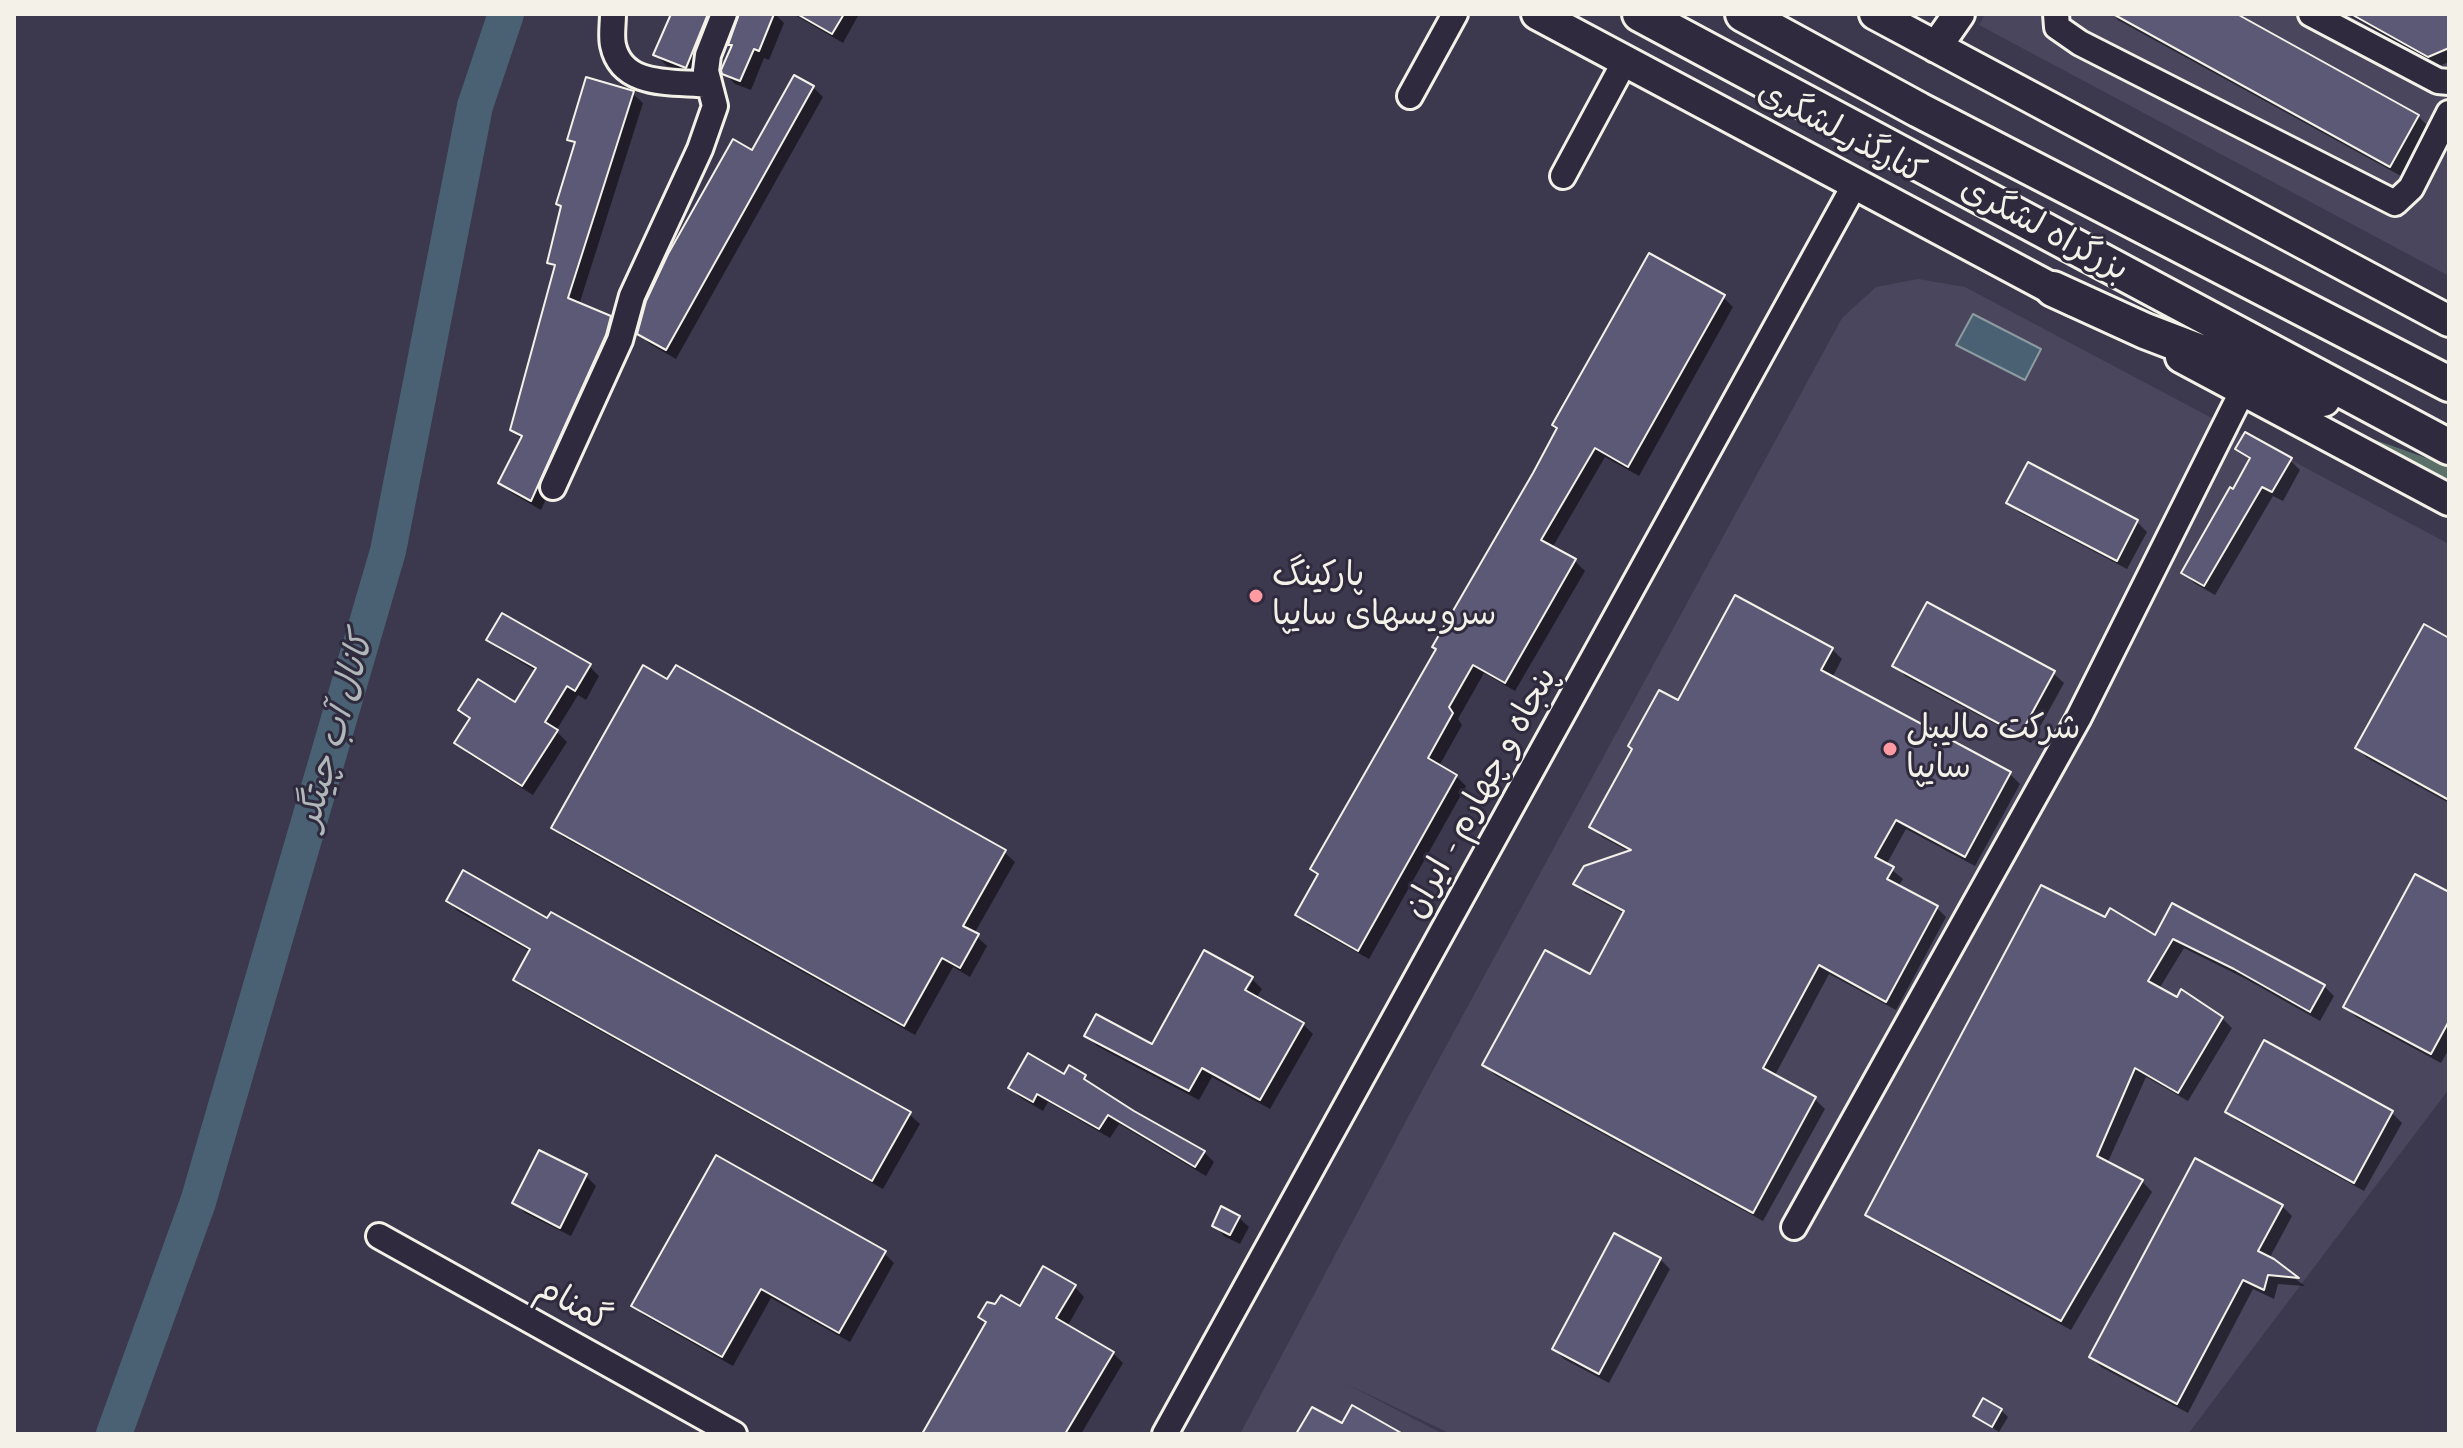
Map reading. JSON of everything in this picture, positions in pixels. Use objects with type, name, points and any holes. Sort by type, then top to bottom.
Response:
[{"type":"highway","name":"بزرگراه لشگری","points":[[1640,14],[2440,442]]},
{"type":"highway","name":"بزرگراه لشگری","points":[[1743,14],[1919,110],[2449,384]]},
{"type":"highway","points":[[2053,289],[2145,331],[2440,442]]},
{"type":"main road","name":"کنارگذر لشگری","points":[[1537,14],[2449,500]]},
{"type":"main road","points":[[1875,14],[2449,321]]},
{"type":"main road","points":[[1936,47],[1959,14]]},
{"type":"lane","points":[[613,14],[613,45],[624,68],[633,75],[650,80],[709,85]]},
{"type":"lane","points":[[553,487],[620,340],[632,296],[700,149],[715,106],[706,71],[708,55],[724,14]]},
{"type":"lane","points":[[1410,96],[1455,14]]},
{"type":"lane","points":[[2056,14],[2057,27],[2080,43],[2395,203],[2411,188],[2449,113]]},
{"type":"lane","points":[[2311,14],[2438,81],[2449,82]]},
{"type":"lane","points":[[1563,176],[1625,61]]},
{"type":"lane","name":"پنجاه و چهارم - ایران","points":[[1165,1434],[1855,184]]},
{"type":"lane","points":[[1794,1227],[2078,719],[2243,390]]},
{"type":"lane","name":"گمنام","points":[[379,1236],[734,1434]]},
{"type":"shaded area","points":[[1985,14],[2449,14],[2449,276],[1979,25]]},
{"type":"shaded area","points":[[1918,279],[1965,287],[2449,544],[2449,1089],[2188,1434],[1451,1434],[1345,1383],[1443,1434],[1240,1434],[1432,1072],[1842,318],[1876,287]]},
{"type":"green space","points":[[2333,425],[2449,466],[2449,487]]},
{"type":"water","points":[[1973,314],[2041,349],[2025,380],[1956,345]]},
{"type":"building","points":[[671,14],[708,14],[686,68],[653,55]]},
{"type":"building","points":[[739,14],[774,14],[759,51],[754,49],[740,81],[722,74],[721,70],[732,45],[728,45]]},
{"type":"building","points":[[797,14],[844,14],[832,34]]},
{"type":"building","points":[[2113,14],[2237,14],[2419,115],[2390,167]]},
{"type":"building","points":[[2351,14],[2449,14],[2449,48],[2428,57]]},
{"type":"building","points":[[794,75],[814,86],[666,350],[637,334],[646,301],[668,254],[733,139],[752,150]]},
{"type":"building","points":[[586,77],[634,91],[568,298],[611,316],[606,335],[531,501],[498,483],[522,436],[510,430],[555,265],[547,263],[561,206],[556,204],[575,142],[567,140]]},
{"type":"building","points":[[1649,253],[1725,295],[1628,467],[1595,448],[1541,540],[1576,559],[1505,683],[1473,665],[1449,707],[1453,713],[1428,758],[1457,775],[1358,951],[1295,915],[1318,874],[1310,869],[1436,649],[1432,647],[1533,473],[1557,428],[1552,425]]},
{"type":"building","points":[[2245,432],[2292,458],[2272,492],[2262,487],[2204,586],[2181,573],[2250,458],[2235,449]]},
{"type":"building","points":[[2028,462],[2138,520],[2117,561],[2006,503]]},
{"type":"building","points":[[1735,595],[1833,648],[1821,670],[2011,772],[1965,857],[1896,820],[1875,857],[1894,867],[1887,879],[1938,906],[1886,1002],[1819,965],[1763,1068],[1816,1097],[1753,1213],[1482,1065],[1545,950],[1590,974],[1624,911],[1573,884],[1584,866],[1631,850],[1589,827],[1632,749],[1628,746],[1659,690],[1678,700]]},
{"type":"building","points":[[1927,602],[2055,671],[2020,735],[1892,666]]},
{"type":"building","points":[[502,613],[591,664],[575,691],[567,686],[545,722],[558,730],[522,786],[454,743],[470,718],[458,710],[478,679],[515,702],[536,668],[486,640]]},
{"type":"building","points":[[2424,624],[2449,638],[2449,800],[2355,748]]},
{"type":"building","points":[[643,665],[667,679],[676,665],[1006,850],[963,926],[979,934],[960,968],[942,958],[904,1026],[551,828]]},
{"type":"building","points":[[463,870],[547,918],[551,912],[911,1112],[872,1181],[513,980],[530,949],[446,901]]},
{"type":"building","points":[[2415,874],[2449,892],[2449,1021],[2431,1054],[2343,1007]]},
{"type":"building","points":[[2041,885],[2105,917],[2110,908],[2155,935],[2172,903],[2325,985],[2310,1012],[2173,939],[2148,981],[2177,997],[2181,989],[2223,1017],[2178,1093],[2135,1068],[2097,1156],[2143,1180],[2061,1321],[1865,1215]]},
{"type":"building","points":[[1204,950],[1253,977],[1245,990],[1304,1023],[1260,1100],[1202,1068],[1189,1091],[1084,1036],[1096,1014],[1152,1044]]},
{"type":"building","points":[[2264,1040],[2393,1111],[2354,1183],[2225,1112]]},
{"type":"building","points":[[1028,1053],[1064,1074],[1069,1065],[1086,1075],[1084,1079],[1134,1111],[1205,1151],[1195,1167],[1108,1115],[1099,1129],[1037,1094],[1033,1102],[1008,1088]]},
{"type":"building","points":[[539,1150],[587,1174],[560,1228],[512,1203]]},
{"type":"building","points":[[716,1155],[886,1251],[839,1333],[761,1289],[722,1357],[631,1306]]},
{"type":"building","points":[[2195,1158],[2283,1205],[2258,1251],[2299,1278],[2268,1275],[2264,1290],[2243,1280],[2177,1404],[2089,1357]]},
{"type":"building","points":[[1221,1206],[1240,1216],[1230,1235],[1212,1226]]},
{"type":"building","points":[[1614,1233],[1661,1258],[1599,1374],[1552,1349]]},
{"type":"building","points":[[1043,1266],[1076,1285],[1056,1318],[1114,1352],[1065,1434],[922,1434],[986,1322],[978,1317],[987,1302],[995,1304],[1001,1295],[1020,1306]]},
{"type":"building","points":[[1983,1398],[2002,1409],[1992,1427],[1973,1416]]},
{"type":"building","points":[[1352,1405],[1403,1434],[1296,1434],[1312,1407],[1342,1423]]},
{"type":"waterway","name":"کانال آب چیتگر","points":[[114,1434],[198,1202],[388,551],[475,106],[506,14]]},
{"type":"place","name":"پارکینگ سرویسهای سایپا","points":[[1256,596]]},
{"type":"place","name":"شرکت مالیبل سایپا","points":[[1890,749]]}]
